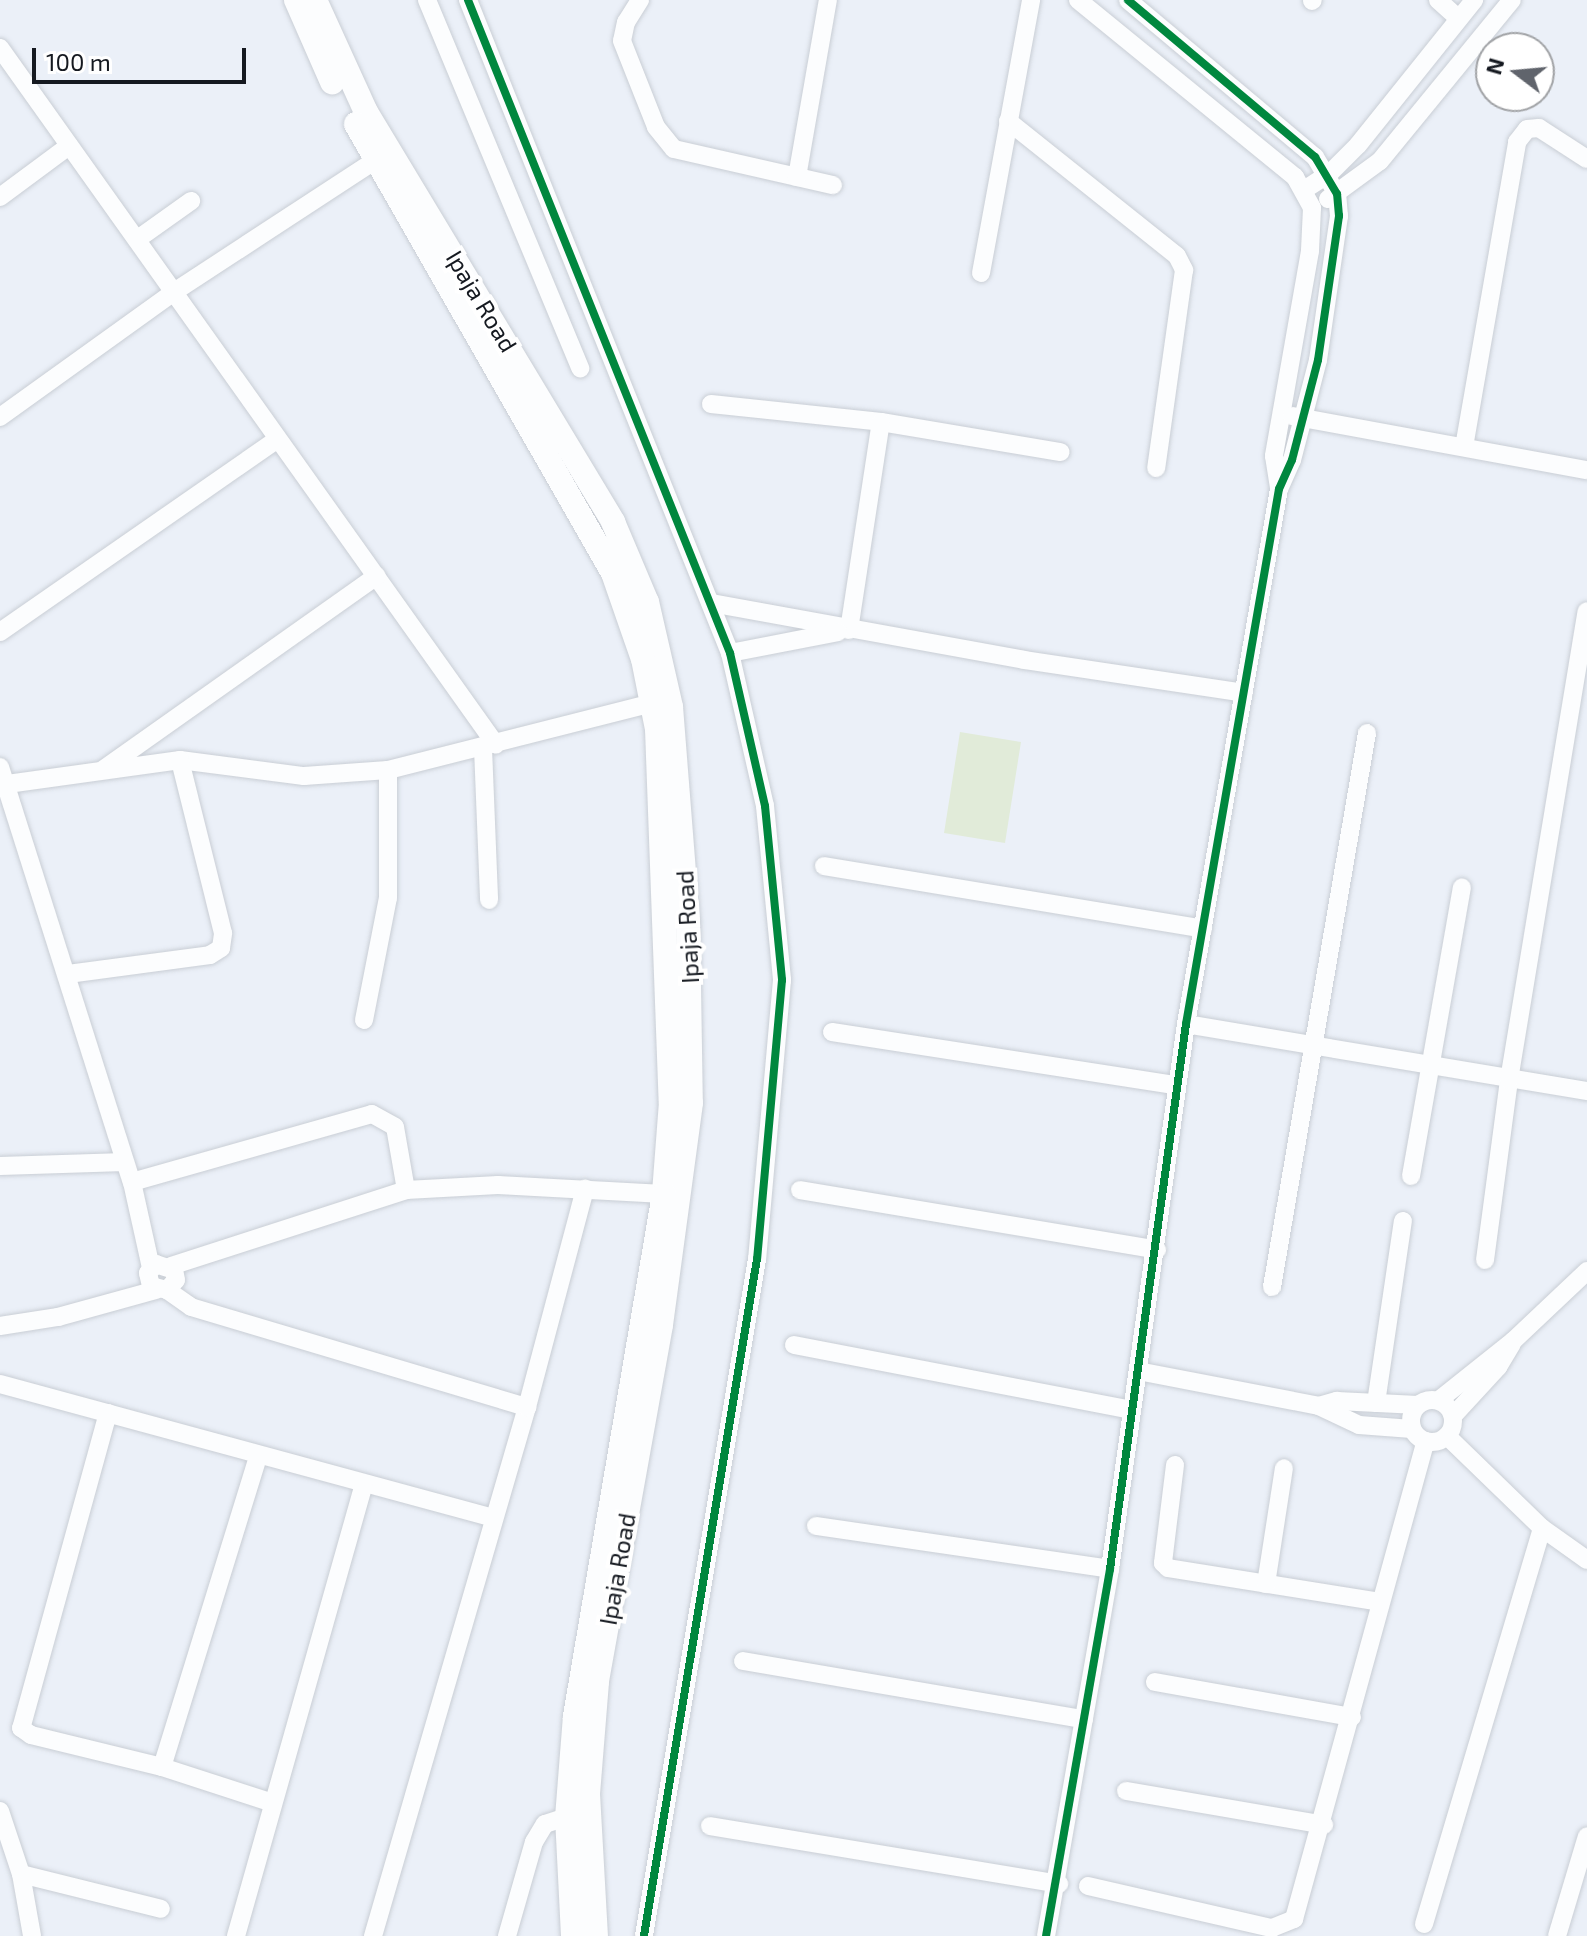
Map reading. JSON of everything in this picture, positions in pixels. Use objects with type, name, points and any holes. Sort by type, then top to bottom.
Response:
[{"type":"main road","name":"Ipaja Road","points":[[296,0],[314,46],[376,160],[448,264],[613,522],[647,602],[671,707],[684,1177],[597,1682],[588,1794],[596,1936]]},
{"type":"main road","name":"Ipaja Road","points":[[315,0],[360,101],[613,573],[652,703],[681,1031],[664,1194],[575,1716],[567,1817],[573,1936]]},
{"type":"street","points":[[427,0],[580,368]]},
{"type":"street","points":[[468,0],[730,653],[765,806],[782,980],[775,1104],[757,1259],[644,1936]]},
{"type":"street","points":[[640,0],[626,22],[622,41],[656,127],[674,149],[833,185]]},
{"type":"street","points":[[797,177],[828,0]]},
{"type":"street","points":[[981,273],[1031,0]]},
{"type":"street","points":[[1078,0],[1304,190],[1312,208],[1310,251],[1274,456],[1279,489]]},
{"type":"street","points":[[1046,1936],[1059,1884],[1110,1569],[1130,1410],[1157,1250],[1186,1024],[1279,489],[1303,418],[1335,256],[1337,194],[1329,174],[1128,0]]},
{"type":"street","points":[[1438,0],[1458,18]]},
{"type":"street","points":[[1304,190],[1329,174],[1474,0]]},
{"type":"street","points":[[1312,208],[1337,194],[1380,161],[1512,0]]},
{"type":"street","points":[[0,48],[177,290],[278,439],[377,576],[490,746],[489,900]]},
{"type":"street","points":[[1008,121],[1177,256],[1184,270],[1156,468]]},
{"type":"street","points":[[1464,447],[1517,142],[1527,129],[1539,128],[1587,159]]},
{"type":"street","points":[[0,197],[69,146]]},
{"type":"street","points":[[0,417],[177,290],[376,160]]},
{"type":"street","points":[[139,238],[191,201]]},
{"type":"street","points":[[711,404],[881,422],[1061,452]]},
{"type":"street","points":[[1282,414],[1587,470]]},
{"type":"street","points":[[849,630],[881,422]]},
{"type":"street","points":[[0,632],[278,439]]},
{"type":"street","points":[[102,771],[377,576]]},
{"type":"street","points":[[711,603],[849,630],[1244,693]]},
{"type":"street","points":[[1485,1260],[1509,1080],[1587,611]]},
{"type":"street","points":[[730,653],[849,630]]},
{"type":"street","points":[[527,1407],[191,1307],[163,1276],[143,1222],[68,974],[2,779],[102,771],[180,760],[304,776],[388,770],[652,703]]},
{"type":"street","points":[[1272,1287],[1367,733]]},
{"type":"street","points":[[68,974],[210,955],[221,948],[223,933],[180,760]]},
{"type":"street","points":[[364,1020],[388,898],[388,770]]},
{"type":"street","points":[[824,866],[1203,929]]},
{"type":"street","points":[[1411,1176],[1462,887]]},
{"type":"street","points":[[1186,1024],[1431,1069],[1587,1091]]},
{"type":"street","points":[[832,1032],[1176,1085]]},
{"type":"street","points":[[132,1182],[372,1114],[395,1127],[406,1190]]},
{"type":"street","points":[[0,1166],[125,1162]]},
{"type":"street","points":[[0,1326],[105,1302],[215,1255],[406,1190],[498,1185],[664,1194]]},
{"type":"street","points":[[373,1936],[527,1407],[585,1189]]},
{"type":"street","points":[[800,1190],[1157,1250]]},
{"type":"street","points":[[1376,1403],[1403,1221]]},
{"type":"street","points":[[1319,1406],[1337,1401],[1418,1405],[1439,1400],[1513,1341],[1587,1271]]},
{"type":"street","points":[[1447,1436],[1453,1416],[1498,1367],[1513,1341]]},
{"type":"street","points":[[794,1345],[1130,1410]]},
{"type":"street","points":[[1138,1371],[1319,1406],[1359,1425],[1419,1435],[1447,1436],[1542,1528],[1585,1554]]},
{"type":"street","points":[[0,1384],[258,1457],[494,1518]]},
{"type":"street","points":[[1439,1400],[1453,1416]]},
{"type":"street","points":[[1088,1886],[1285,1927],[1294,1919],[1324,1825],[1380,1602],[1419,1435],[1418,1405]]},
{"type":"street","points":[[108,1413],[21,1728],[31,1735],[162,1767],[273,1803]]},
{"type":"street","points":[[162,1767],[258,1457]]},
{"type":"street","points":[[1175,1465],[1163,1563],[1176,1571],[1380,1602]]},
{"type":"street","points":[[1266,1584],[1284,1468]]},
{"type":"street","points":[[236,1936],[364,1485]]},
{"type":"street","points":[[816,1526],[1110,1569]]},
{"type":"street","points":[[1424,1924],[1542,1528]]},
{"type":"street","points":[[743,1661],[1084,1719]]},
{"type":"street","points":[[1155,1682],[1352,1717]]},
{"type":"street","points":[[1126,1791],[1324,1825]]},
{"type":"street","points":[[0,1811],[21,1874],[32,1936]]},
{"type":"street","points":[[507,1936],[534,1842],[545,1824],[567,1817]]},
{"type":"street","points":[[710,1826],[1059,1884]]},
{"type":"street","points":[[1557,1936],[1587,1836]]},
{"type":"street","points":[[21,1874],[161,1909]]},
{"type":"green space","points":[[960,732],[1021,742],[1005,843],[944,833]]},
{"type":"cycle path","points":[[468,0],[730,653],[765,806],[782,980],[757,1259],[644,1936]]},
{"type":"cycle path","points":[[1046,1936],[1110,1569],[1186,1024],[1279,489],[1292,460],[1318,360],[1339,216],[1337,194],[1315,157],[1128,0]]}]
